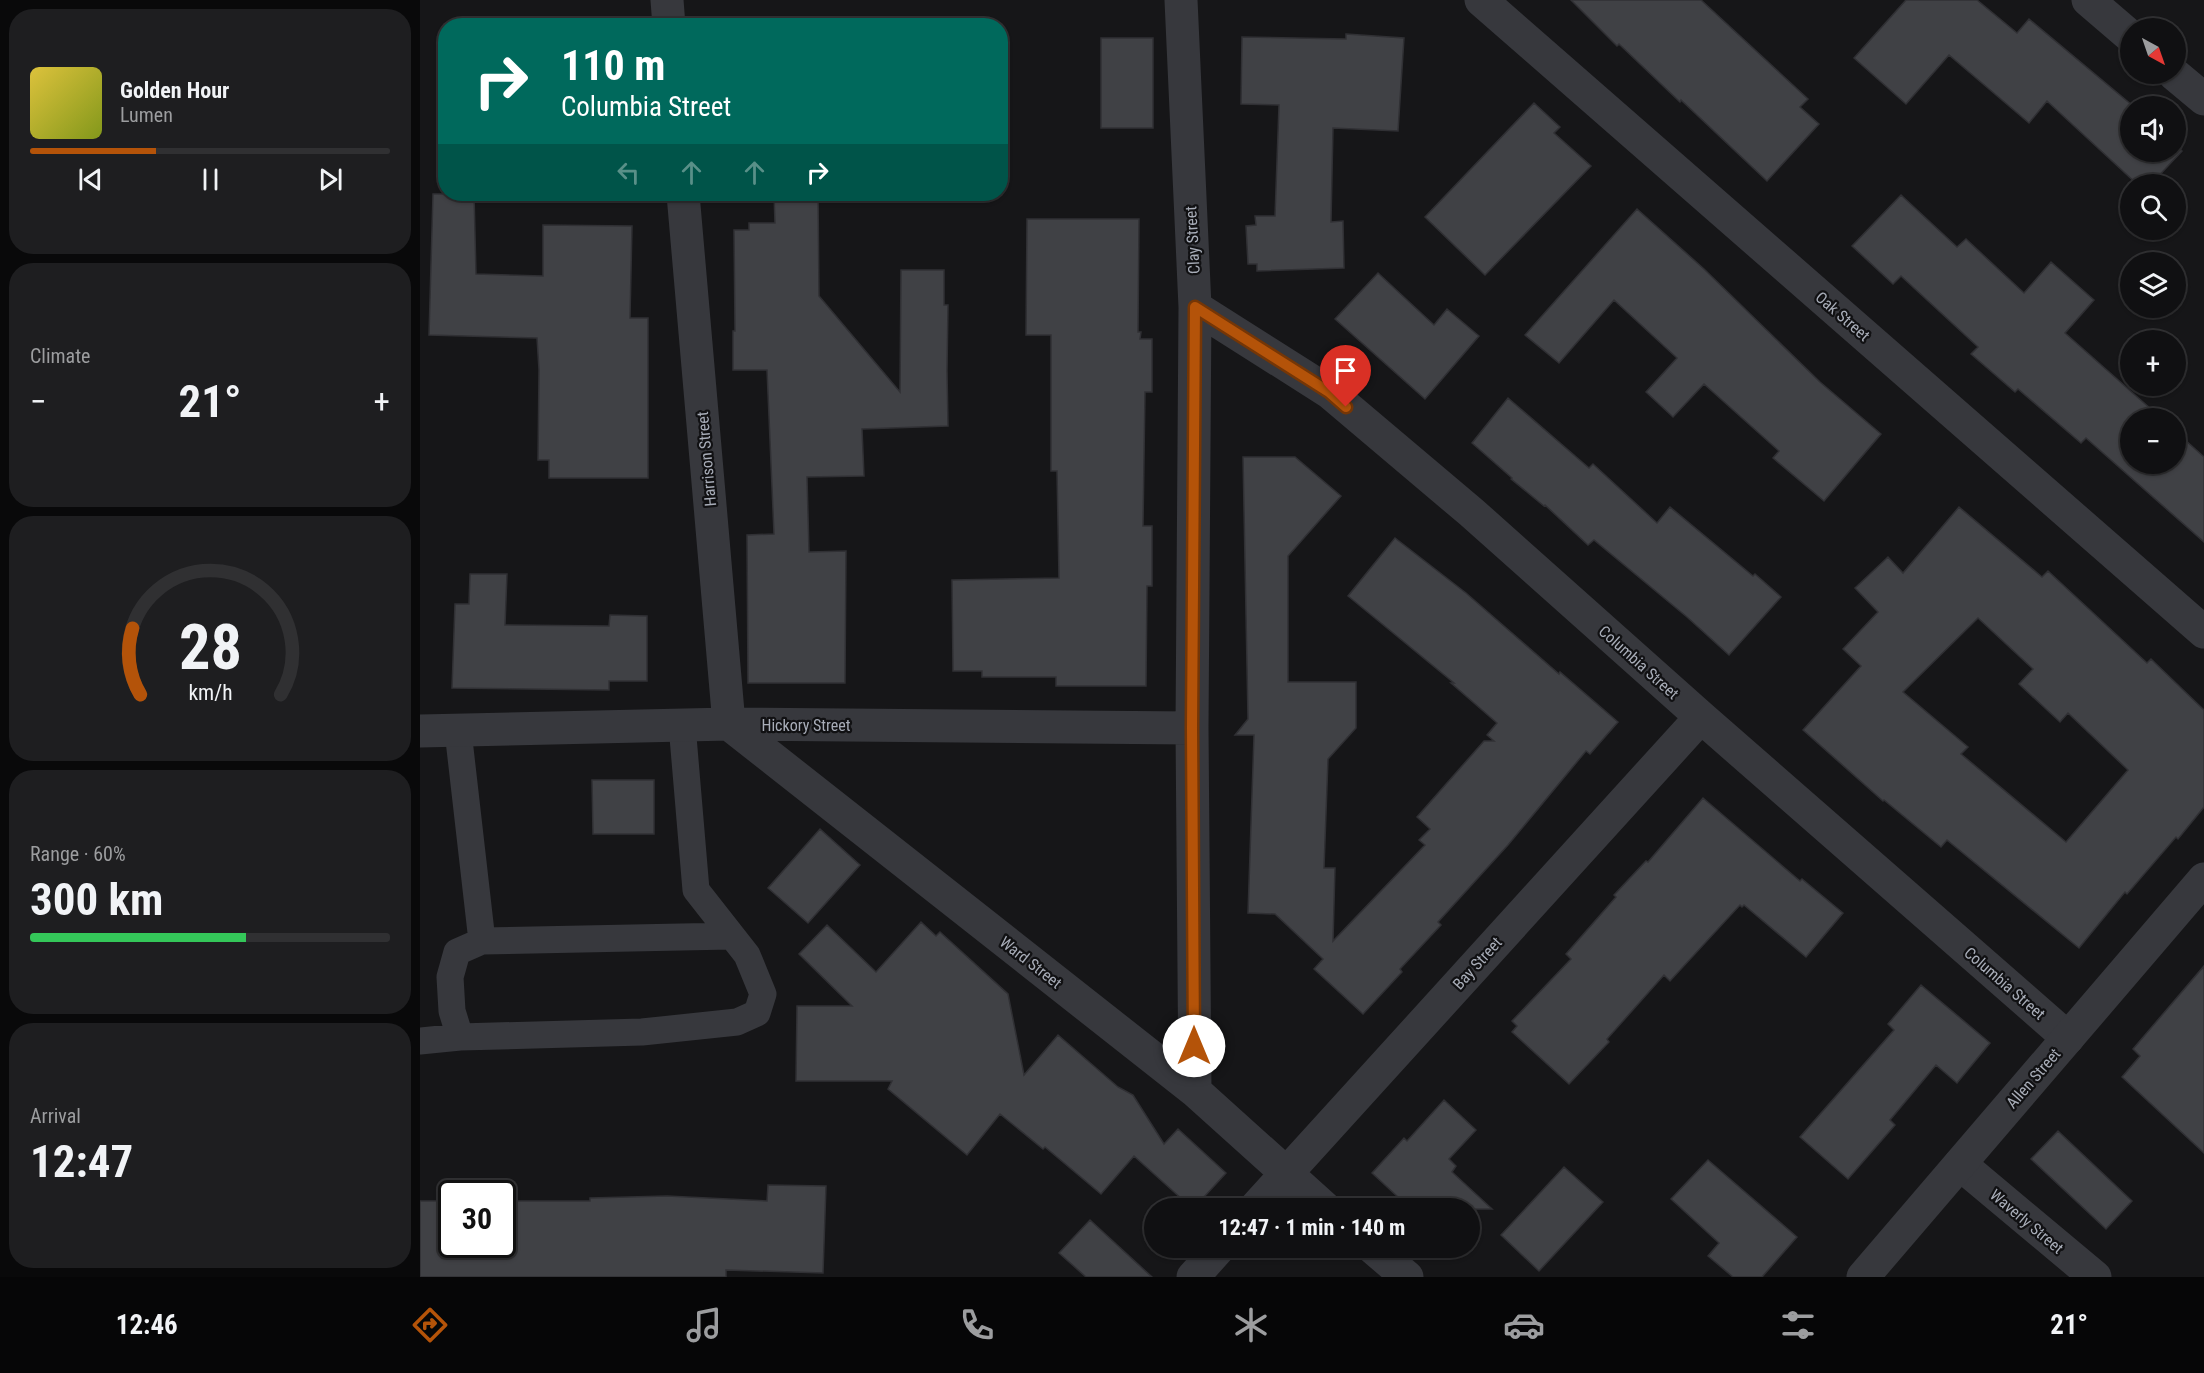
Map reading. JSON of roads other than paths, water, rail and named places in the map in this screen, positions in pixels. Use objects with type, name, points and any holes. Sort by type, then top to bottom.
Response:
[{"type":"street","points":[[667,0],[668,18]]},
{"type":"street","name":"Clay Street","points":[[1181,0],[1195,307],[1192,728],[1195,1091]]},
{"type":"street","name":"Oak Street","points":[[1481,0],[2204,632]]},
{"type":"street","points":[[2088,0],[2120,27]]},
{"type":"street","points":[[2186,84],[2204,99]]},
{"type":"street","name":"Harrison Street","points":[[684,201],[729,724]]},
{"type":"street","name":"Columbia Street","points":[[1195,307],[1329,392],[1471,512],[2068,1038]]},
{"type":"street","name":"Bay Street","points":[[1264,1198],[1701,717]]},
{"type":"street","name":"Hickory Street","points":[[420,731],[729,724],[1192,728]]},
{"type":"street","name":"Ward Street","points":[[729,724],[1195,1091],[1313,1198]]},
{"type":"street","name":"Allen Street","points":[[1863,1277],[2204,879]]},
{"type":"street","name":"Waverly Street","points":[[1960,1164],[2095,1277]]},
{"type":"street","points":[[1193,1277],[1210,1258]]},
{"type":"street","points":[[1385,1258],[1407,1277]]},
{"type":"lane","points":[[420,1041],[460,1037],[642,1032],[736,1022],[757,1013],[763,994],[747,955],[696,890],[682,725]]},
{"type":"lane","points":[[458,731],[482,941]]},
{"type":"lane","points":[[460,1037],[452,1011],[450,977],[457,952],[482,941],[731,936]]}]
